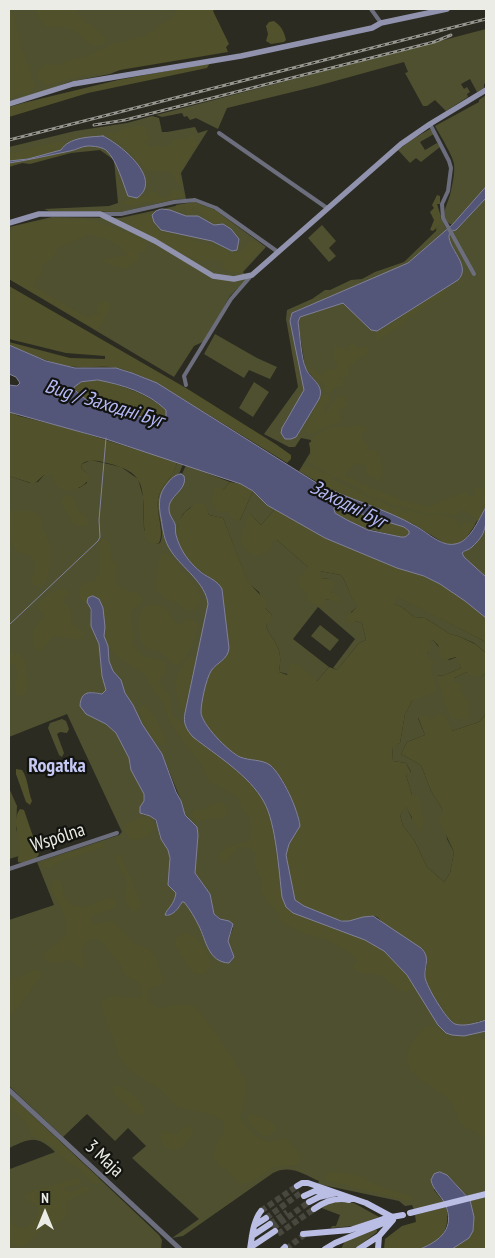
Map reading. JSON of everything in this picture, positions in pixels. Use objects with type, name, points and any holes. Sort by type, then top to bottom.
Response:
[{"type":"highway","points":[[306,1197],[308,1186],[318,1186],[366,1203],[390,1218]]},
{"type":"highway","points":[[306,1197],[330,1191]]},
{"type":"highway","points":[[412,1214],[486,1194]]},
{"type":"highway","points":[[306,1197],[327,1198],[345,1195]]},
{"type":"highway","points":[[306,1197],[330,1200],[344,1199],[358,1203],[390,1218]]},
{"type":"highway","points":[[308,1234],[350,1230],[403,1216]]},
{"type":"highway","points":[[359,1249],[379,1236],[390,1218]]},
{"type":"highway","points":[[319,1249],[390,1218]]},
{"type":"highway","points":[[253,1240],[269,1223]]},
{"type":"highway","points":[[253,1240],[269,1223]]},
{"type":"highway","points":[[253,1240],[269,1223]]},
{"type":"highway","points":[[378,1249],[379,1236]]},
{"type":"highway","points":[[325,1249],[335,1243]]},
{"type":"main road","points":[[9,104],[73,84],[262,52],[372,28],[381,23],[447,9]]},
{"type":"main road","points":[[9,223],[39,214],[100,214],[155,241],[213,276],[234,279],[252,275],[401,144],[486,90]]},
{"type":"street","points":[[370,9],[381,23]]},
{"type":"street","points":[[430,124],[451,168],[448,191],[442,204],[443,218],[474,274]]},
{"type":"street","points":[[219,133],[327,208]]},
{"type":"street","points":[[100,214],[122,214],[174,202],[195,200],[216,208],[278,252]]},
{"type":"street","points":[[118,222],[119,216],[122,214]]},
{"type":"street","points":[[186,385],[184,376],[190,364],[231,299],[254,272]]},
{"type":"street","name":"Wspólna","points":[[9,869],[117,833]]},
{"type":"street","name":"3 Maja","points":[[9,1090],[180,1249]]},
{"type":"green space","points":[[9,9],[199,9],[206,35],[110,74],[69,82],[9,101]]},
{"type":"green space","points":[[9,9],[15,19],[19,44],[27,61],[35,87],[30,92],[9,98]]},
{"type":"green space","points":[[36,9],[76,9],[82,18],[103,36],[105,41],[103,44],[95,46],[71,29],[45,26],[39,18]]},
{"type":"green space","points":[[177,9],[215,9],[213,11],[229,44],[226,47],[228,52],[78,77],[52,84],[44,84],[37,78],[38,70],[44,65],[61,65],[70,60],[88,56],[113,44],[145,36],[173,17]]},
{"type":"green space","points":[[274,21],[283,31],[286,40],[284,42],[271,44],[266,41],[268,34],[266,26],[269,22]]},
{"type":"green space","points":[[486,29],[486,83],[484,84],[484,89],[477,92],[470,79],[461,84],[464,89],[467,87],[470,92],[467,94],[468,97],[446,111],[435,100],[427,106],[423,106],[405,73],[408,72],[404,62],[227,108],[218,129],[196,118],[190,120],[187,116],[184,117],[182,113],[162,117],[156,115]]},
{"type":"green space","points":[[210,63],[207,68],[88,93],[9,117],[9,107],[23,103],[118,80]]},
{"type":"green space","points":[[486,95],[486,187],[452,225],[445,219],[444,215],[450,195],[454,164],[435,126],[479,102]]},
{"type":"green space","points":[[152,116],[159,118],[162,132],[195,127],[198,133],[208,130],[181,173],[186,199],[173,200],[121,212],[49,211],[44,209],[109,206],[118,203],[114,160],[100,150],[71,153],[30,164],[22,163],[9,167],[9,147],[75,131],[127,123]]},
{"type":"green space","points":[[145,126],[150,141],[144,142],[150,147],[169,146],[172,141],[182,138],[187,141],[189,136],[193,134],[198,143],[179,173],[181,184],[176,182],[172,172],[150,171],[146,169],[120,142],[106,135],[106,133],[112,133],[115,135],[122,129]]},
{"type":"green space","points":[[430,129],[434,134],[420,142],[425,150],[437,143],[440,147],[421,162],[416,158],[410,163],[398,150]]},
{"type":"green space","points":[[60,141],[65,144],[69,153],[30,163],[26,157],[22,158],[22,163],[9,166],[9,154]]},
{"type":"green space","points":[[172,190],[179,190],[183,194],[183,198],[129,206],[123,203],[130,198],[148,197],[150,192],[155,192],[165,199],[169,197]]},
{"type":"green space","points":[[437,195],[440,196],[440,204],[437,204],[441,217],[439,218],[443,222],[433,231],[430,230],[434,220],[430,212],[434,208],[432,205]]},
{"type":"green space","points":[[486,198],[486,507],[468,535],[381,509],[339,493],[299,471],[310,453],[311,440],[301,438],[295,447],[289,447],[264,434],[298,387],[286,319],[287,310],[312,299],[325,290],[330,290],[351,280],[362,279],[375,272],[404,262],[436,231],[438,213],[447,230],[408,263],[296,311],[291,315],[290,321],[304,390],[284,424],[282,435],[296,437],[320,397],[320,388],[305,367],[298,322],[300,317],[343,303],[377,331],[458,280],[462,266],[449,240],[449,235]]},
{"type":"green space","points":[[194,202],[215,210],[266,247],[243,272],[248,278],[230,296],[205,341],[194,346],[174,377],[9,279],[9,227],[52,217],[120,218]]},
{"type":"green space","points":[[194,202],[215,210],[234,225],[231,228],[223,223],[214,224],[196,210],[196,207],[192,208],[194,214],[185,213],[187,209],[185,207],[182,208],[181,212],[174,209],[176,205]]},
{"type":"green space","points":[[151,213],[151,220],[160,231],[225,249],[231,253],[240,252],[253,239],[263,248],[253,256],[241,272],[231,272],[223,269],[222,260],[207,260],[204,262],[177,252],[126,222],[123,218]]},
{"type":"green space","points":[[51,219],[87,219],[141,239],[145,245],[145,252],[138,252],[138,260],[126,269],[102,262],[106,259],[127,255],[121,247],[111,241],[89,234],[57,248],[55,255],[41,266],[42,271],[33,286],[88,318],[95,314],[100,315],[97,310],[97,304],[106,301],[111,304],[108,313],[103,317],[103,323],[97,330],[9,279],[9,236],[15,226]]},
{"type":"green space","points":[[322,225],[336,241],[329,248],[336,256],[329,262],[308,238]]},
{"type":"green space","points":[[9,286],[186,388],[277,445],[291,455],[291,459],[287,463],[157,383],[134,373],[109,367],[63,365],[42,359],[9,345],[9,342],[70,358],[105,359],[105,356],[66,353],[9,339]]},
{"type":"green space","points":[[444,290],[446,291],[445,294],[408,317],[404,323],[377,341],[374,341],[377,338],[375,335],[378,331],[387,329],[392,323],[397,320],[399,321],[405,314]]},
{"type":"green space","points":[[215,334],[277,367],[270,379],[249,370],[244,378],[204,354]]},
{"type":"green space","points":[[354,344],[359,348],[365,347],[369,349],[367,355],[358,358],[352,365],[348,365],[347,369],[350,374],[345,377],[338,377],[343,381],[342,386],[336,387],[329,393],[324,392],[323,388],[327,387],[306,368],[312,369],[322,376],[325,370],[336,369],[338,364],[333,357],[335,347],[349,351],[348,345]]},
{"type":"green space","points":[[98,380],[126,388],[151,399],[166,410],[166,417],[136,416],[107,410],[90,402],[74,389],[81,382]]},
{"type":"green space","points":[[254,382],[269,392],[253,417],[239,408]]},
{"type":"green space","points":[[329,394],[330,404],[324,406],[324,414],[338,397],[344,396],[348,403],[348,406],[339,412],[339,416],[342,417],[340,418],[341,421],[318,429],[314,433],[306,432],[313,415],[312,412],[323,395]]},
{"type":"green space","points":[[9,412],[177,462],[176,467],[159,495],[158,511],[161,539],[159,543],[149,542],[145,534],[142,489],[135,476],[129,471],[97,461],[85,462],[81,468],[87,473],[89,479],[79,488],[71,490],[58,488],[52,475],[44,475],[34,484],[9,476]]},
{"type":"green space","points":[[358,425],[366,428],[361,438],[369,448],[365,450],[375,450],[380,457],[382,465],[381,477],[380,481],[365,473],[366,466],[356,463],[345,474],[347,478],[351,477],[361,485],[368,485],[369,488],[407,502],[431,507],[464,492],[473,498],[475,494],[473,489],[479,487],[486,490],[486,507],[478,521],[466,511],[460,510],[458,515],[441,513],[427,514],[401,506],[394,506],[379,498],[369,496],[355,486],[333,476],[332,479],[374,501],[377,499],[379,502],[381,501],[395,509],[397,507],[400,508],[404,512],[409,510],[429,517],[439,514],[456,519],[460,528],[466,522],[473,523],[475,525],[466,538],[452,545],[444,543],[413,524],[333,491],[299,471],[304,466],[307,466],[332,476],[308,462],[311,454],[309,443],[312,441],[312,438],[325,429],[340,426],[349,428]]},
{"type":"green space","points":[[91,460],[121,467],[138,479],[143,496],[144,530],[156,544],[160,543],[162,539],[158,505],[159,495],[176,467],[177,462],[183,464],[179,474],[182,474],[186,465],[230,482],[223,490],[228,511],[240,520],[253,491],[267,505],[275,509],[261,525],[249,513],[273,540],[277,540],[308,567],[325,599],[340,601],[331,592],[330,579],[320,578],[320,571],[341,575],[353,599],[359,606],[351,612],[355,621],[362,623],[366,640],[359,643],[337,670],[333,668],[355,639],[318,607],[293,639],[329,667],[317,681],[279,672],[279,651],[266,625],[272,615],[265,608],[259,592],[248,583],[223,518],[209,515],[204,504],[190,507],[181,518],[179,533],[182,541],[200,571],[337,920],[478,1022],[486,1020],[486,1191],[467,1196],[450,1178],[442,1173],[437,1173],[434,1190],[444,1202],[414,1210],[412,1205],[405,1206],[399,1201],[318,1184],[319,1181],[302,1173],[285,1169],[273,1173],[183,1236],[172,1238],[199,1219],[132,1158],[146,1146],[128,1128],[115,1141],[87,1114],[63,1137],[9,1086],[9,920],[54,905],[37,862],[119,835],[122,832],[67,714],[9,737],[9,476],[30,483],[38,482],[44,475],[52,475],[79,488],[87,483],[87,473],[81,468],[82,464]],"holes":[[[90,606],[109,652],[109,661],[113,671],[121,680],[125,693],[142,724],[162,754],[180,798],[183,812],[194,824],[198,835],[195,873],[210,894],[214,914],[233,928],[228,941],[234,957],[229,963],[222,962],[213,955],[185,902],[182,902],[169,915],[165,914],[174,903],[176,893],[168,885],[170,863],[167,848],[160,837],[154,819],[143,815],[144,794],[116,733],[106,724],[86,714],[86,694],[91,692],[102,694],[106,690],[102,676],[99,644],[91,626]]]},
{"type":"green space","points":[[230,482],[241,484],[253,491],[240,520],[231,518],[228,511],[218,512],[211,501],[215,488],[219,487],[223,490]]},
{"type":"green space","points":[[69,495],[73,498],[79,512],[88,519],[88,525],[77,526],[71,521],[61,501],[64,496]]},
{"type":"green space","points":[[195,504],[205,504],[209,515],[223,518],[248,582],[265,600],[265,608],[272,615],[271,621],[266,625],[280,653],[279,672],[287,675],[291,664],[299,665],[317,681],[329,667],[337,670],[359,643],[366,640],[362,623],[355,621],[351,624],[346,618],[358,606],[341,575],[320,571],[321,578],[330,579],[335,583],[331,592],[339,596],[340,602],[325,599],[321,607],[308,601],[306,592],[299,587],[300,577],[308,567],[277,540],[273,540],[271,549],[258,556],[245,548],[241,539],[249,513],[261,525],[275,509],[325,538],[440,584],[486,618],[486,642],[398,597],[394,604],[402,607],[414,617],[425,618],[450,634],[475,644],[486,653],[486,673],[482,676],[471,676],[467,672],[454,678],[454,682],[460,683],[462,687],[459,690],[468,700],[469,719],[452,719],[445,704],[437,676],[445,675],[461,668],[456,657],[442,661],[438,645],[433,640],[429,642],[431,649],[427,652],[430,660],[434,663],[431,668],[437,691],[412,701],[405,714],[400,743],[392,748],[393,761],[406,763],[411,773],[406,775],[412,795],[419,798],[424,822],[420,832],[406,807],[400,815],[403,826],[414,840],[427,867],[444,882],[450,873],[454,852],[439,820],[443,810],[431,791],[421,765],[401,754],[407,742],[425,735],[418,717],[427,715],[431,720],[439,713],[445,715],[452,731],[479,722],[486,714],[486,1020],[460,1025],[450,1020],[426,983],[427,964],[377,917],[366,916],[350,921],[338,920],[313,911],[295,900],[289,880],[286,856],[289,844],[297,832],[300,823],[286,787],[278,773],[269,765],[241,757],[230,750],[217,738],[202,717],[202,703],[209,675],[213,668],[224,658],[229,648],[222,589],[186,557],[176,535],[179,520]]},
{"type":"green space","points":[[336,506],[404,527],[409,531],[409,534],[401,537],[360,527],[335,513],[334,509]]},
{"type":"green space","points":[[9,511],[32,511],[41,517],[43,529],[49,542],[50,567],[46,581],[41,586],[35,586],[31,581],[35,570],[35,562],[29,555],[14,548],[9,532]]},
{"type":"green space","points":[[486,529],[486,577],[462,553],[471,548]]},
{"type":"green space","points":[[102,539],[106,539],[110,544],[111,558],[117,566],[115,576],[118,585],[138,593],[142,598],[141,603],[131,613],[133,644],[143,656],[160,660],[166,664],[167,668],[160,684],[170,697],[172,716],[182,723],[193,737],[252,786],[264,802],[271,824],[282,896],[286,907],[293,913],[365,940],[384,951],[407,975],[414,985],[414,990],[403,991],[379,975],[356,971],[353,966],[357,961],[356,957],[330,941],[306,934],[281,922],[278,912],[271,907],[262,892],[262,881],[255,865],[255,853],[251,849],[245,847],[238,848],[227,862],[220,861],[218,856],[225,849],[249,840],[252,830],[251,822],[248,815],[243,811],[238,797],[208,780],[201,763],[178,734],[168,717],[163,703],[155,693],[145,674],[113,653],[105,639],[103,608],[97,597],[88,598],[84,602],[79,598],[79,590],[82,585],[94,581],[100,573],[100,543]]},
{"type":"green space","points":[[162,554],[167,554],[172,558],[197,588],[201,600],[196,609],[188,611],[178,603],[166,599],[157,592],[156,583],[159,558]]},
{"type":"green space","points":[[59,589],[65,589],[68,592],[63,601],[72,612],[71,624],[84,632],[84,637],[73,639],[53,636],[43,649],[35,650],[33,644],[34,632],[39,621],[45,617],[38,604],[50,593]]},
{"type":"green space","points":[[398,596],[486,642],[486,653],[474,643],[450,634],[425,618],[414,617],[402,607],[393,604]]},
{"type":"green space","points":[[154,604],[167,609],[175,623],[179,624],[189,619],[196,622],[198,626],[191,647],[178,665],[173,664],[160,652],[145,647],[140,638],[138,622],[140,612],[143,608]]},
{"type":"green space","points":[[320,625],[339,640],[330,651],[311,636]]},
{"type":"green space","points":[[433,640],[449,660],[457,657],[461,668],[445,675],[437,676],[440,682],[459,690],[453,682],[454,678],[467,672],[482,676],[486,673],[486,714],[479,722],[452,731],[431,720],[418,718],[425,735],[407,742],[401,754],[421,765],[431,791],[443,810],[447,839],[454,852],[450,873],[444,882],[427,867],[414,840],[403,826],[400,815],[406,806],[412,819],[412,795],[406,775],[411,772],[406,763],[393,761],[392,747],[400,743],[405,714],[412,701],[432,675],[427,652],[428,642]]},
{"type":"green space","points":[[9,651],[20,655],[25,661],[27,688],[22,696],[17,695],[15,692],[14,686],[18,672],[9,661]]},
{"type":"green space","points":[[192,655],[195,659],[185,706],[182,711],[176,690],[176,681],[186,661]]},
{"type":"green space","points":[[144,705],[154,717],[163,734],[166,742],[163,745],[155,740],[144,723],[140,707]]},
{"type":"green space","points":[[62,719],[66,721],[69,729],[67,733],[60,732],[57,734],[64,753],[62,757],[59,755],[48,728],[50,723]]},
{"type":"green space","points":[[16,769],[22,770],[26,777],[32,801],[30,805],[26,802]]},
{"type":"green space","points":[[9,788],[17,806],[16,829],[26,854],[9,859]]},
{"type":"green space","points":[[216,803],[222,803],[227,807],[225,817],[199,820],[192,817],[193,811],[205,809]]},
{"type":"green space","points":[[20,809],[24,810],[39,854],[33,860],[24,862],[18,862],[20,848],[16,817]]},
{"type":"green space","points":[[147,817],[154,825],[151,834],[141,839],[129,838],[126,833],[126,824],[137,818]]},
{"type":"green space","points":[[101,842],[105,843],[103,847],[61,861],[48,868],[42,864],[46,861]]},
{"type":"green space","points":[[116,855],[121,855],[141,904],[139,910],[132,911],[127,904],[126,880],[117,862]]},
{"type":"green space","points":[[56,879],[62,882],[62,891],[65,898],[76,906],[83,907],[105,899],[116,899],[116,906],[90,918],[91,923],[94,925],[106,921],[116,924],[133,943],[150,950],[155,957],[163,980],[161,985],[148,989],[150,1002],[154,1006],[161,1008],[183,1004],[191,1005],[197,1009],[224,1046],[246,1083],[247,1088],[240,1115],[241,1120],[259,1138],[268,1141],[288,1140],[301,1157],[297,1165],[275,1166],[250,1183],[239,1183],[229,1171],[220,1166],[214,1157],[216,1145],[225,1130],[223,1121],[211,1114],[175,1105],[160,1089],[128,1069],[121,1059],[101,1006],[104,1001],[113,996],[139,998],[142,994],[142,988],[138,982],[125,975],[119,961],[109,952],[104,943],[98,939],[91,939],[84,945],[82,957],[85,965],[83,968],[69,961],[52,963],[44,958],[44,952],[63,938],[67,927],[51,888],[52,883]]},
{"type":"green space","points":[[184,933],[195,937],[206,951],[210,968],[203,973],[199,974],[191,971],[175,945],[175,939]]},
{"type":"green space","points":[[33,970],[40,971],[41,976],[14,1012],[9,1014],[9,980],[18,979]]},
{"type":"green space","points":[[428,1026],[436,1027],[450,1038],[476,1036],[486,1039],[486,1162],[483,1140],[479,1133],[462,1125],[451,1101],[418,1077],[408,1064],[408,1056],[414,1040]]},
{"type":"green space","points":[[116,1086],[129,1092],[137,1099],[145,1110],[143,1115],[136,1115],[115,1094],[113,1088]]},
{"type":"green space","points":[[9,1093],[159,1235],[162,1240],[161,1249],[9,1249],[10,1169],[55,1152],[38,1140],[22,1142],[9,1148]]},
{"type":"green space","points":[[9,1095],[98,1177],[99,1183],[93,1184],[78,1167],[67,1162],[48,1142],[31,1135],[27,1123],[9,1106]]},
{"type":"green space","points":[[253,1114],[271,1122],[275,1126],[272,1134],[264,1136],[250,1125],[247,1118]]},
{"type":"green space","points":[[188,1126],[193,1129],[192,1134],[181,1149],[172,1150],[165,1146],[160,1137],[163,1131],[175,1135]]},
{"type":"green space","points":[[334,1172],[356,1175],[387,1189],[409,1195],[414,1200],[408,1201],[326,1180],[327,1174]]},
{"type":"green space","points":[[77,1178],[81,1179],[80,1184],[66,1187],[65,1191],[73,1192],[85,1186],[89,1190],[67,1201],[65,1219],[39,1231],[25,1246],[18,1246],[9,1242],[9,1214],[11,1215],[13,1225],[23,1228],[32,1223],[38,1214],[39,1207],[27,1200],[26,1196],[28,1193]]},
{"type":"green space","points":[[486,1197],[486,1249],[452,1249],[466,1239],[473,1230],[474,1218],[470,1201]]},
{"type":"green space","points":[[345,1201],[354,1203],[379,1217],[354,1226],[331,1228],[336,1226],[340,1215],[319,1207],[323,1204]]},
{"type":"green space","points":[[446,1207],[446,1228],[434,1243],[428,1247],[416,1250],[384,1249],[385,1239],[402,1226],[416,1222],[415,1215]]},
{"type":"green space","points":[[375,1229],[377,1232],[355,1249],[341,1249],[345,1241]]},
{"type":"water","points":[[103,136],[128,154],[143,172],[144,190],[137,198],[128,196],[114,160],[107,151],[101,148],[86,146],[70,151],[9,163],[9,161],[28,159],[61,150],[74,140]]},
{"type":"water","points":[[486,187],[486,198],[449,235],[452,246],[461,263],[462,275],[458,280],[377,331],[371,330],[343,303],[300,317],[298,322],[304,365],[319,386],[320,394],[319,399],[296,437],[285,439],[281,433],[282,428],[304,390],[290,321],[292,313],[408,263],[452,225]]},
{"type":"water","points":[[162,209],[186,216],[198,216],[214,225],[223,224],[231,229],[239,239],[237,250],[232,251],[212,241],[161,230],[154,222],[152,215]]},
{"type":"water","name":"Заходні Буг","points":[[9,345],[46,361],[75,368],[116,368],[132,373],[157,383],[315,482],[405,520],[435,539],[445,543],[455,544],[470,535],[486,507],[486,524],[481,538],[462,553],[486,577],[486,618],[440,584],[325,538],[267,505],[253,491],[241,484],[106,439],[9,412],[9,385],[17,386],[20,383],[16,377],[9,374]],"holes":[[[98,380],[125,387],[151,398],[166,410],[166,417],[117,413],[90,402],[74,389],[81,382]],[[336,506],[404,527],[409,531],[409,534],[401,537],[368,530],[335,513],[334,509]]]},
{"type":"water","points":[[181,474],[184,476],[183,485],[171,500],[170,513],[175,524],[178,541],[189,561],[222,589],[229,648],[227,655],[213,668],[209,675],[202,703],[202,717],[216,737],[235,754],[270,765],[280,777],[289,794],[300,826],[289,844],[286,855],[295,900],[304,906],[341,921],[373,916],[421,948],[426,955],[426,981],[437,1003],[447,1017],[459,1025],[486,1020],[486,1031],[464,1036],[446,1033],[438,1025],[407,975],[384,951],[365,940],[293,913],[286,907],[282,897],[274,835],[264,802],[250,783],[193,737],[187,729],[184,720],[185,713],[208,604],[203,589],[169,547],[163,531],[159,506],[161,495],[171,479]]},
{"type":"water","points":[[93,596],[99,599],[103,608],[104,636],[113,671],[121,680],[125,693],[142,724],[162,754],[185,815],[197,827],[195,873],[210,894],[214,914],[220,919],[233,924],[228,941],[234,957],[229,963],[222,962],[212,955],[196,920],[184,902],[173,913],[165,915],[174,901],[176,893],[168,885],[170,858],[168,850],[161,839],[156,820],[140,813],[144,794],[131,770],[129,758],[116,733],[106,724],[86,714],[80,706],[82,697],[87,693],[102,694],[106,690],[102,676],[99,644],[91,626],[91,609],[87,602],[88,598]]},
{"type":"water","points":[[440,1172],[447,1175],[470,1200],[474,1217],[473,1231],[469,1238],[452,1249],[420,1249],[440,1238],[449,1220],[445,1204],[433,1187],[431,1180],[434,1174]]},
{"type":"waterway","points":[[9,625],[98,541],[100,537],[99,520],[106,438]]},
{"type":"tunnel","points":[[261,1211],[297,1186]]},
{"type":"tunnel","points":[[266,1218],[302,1192]]},
{"type":"tunnel","points":[[273,1228],[309,1202]]},
{"type":"tunnel","points":[[278,1234],[314,1209]]},
{"type":"tunnel","points":[[270,1224],[287,1212]]},
{"type":"tunnel","points":[[286,1249],[304,1235]]},
{"type":"railway","points":[[9,140],[486,19]]},
{"type":"railway","points":[[94,125],[125,120],[434,42],[451,35]]},
{"type":"district","name":"Rogatka","points":[[57,766]]},
{"type":"water label","name":"Bug / Заходні Буг","points":[[104,404]]}]
